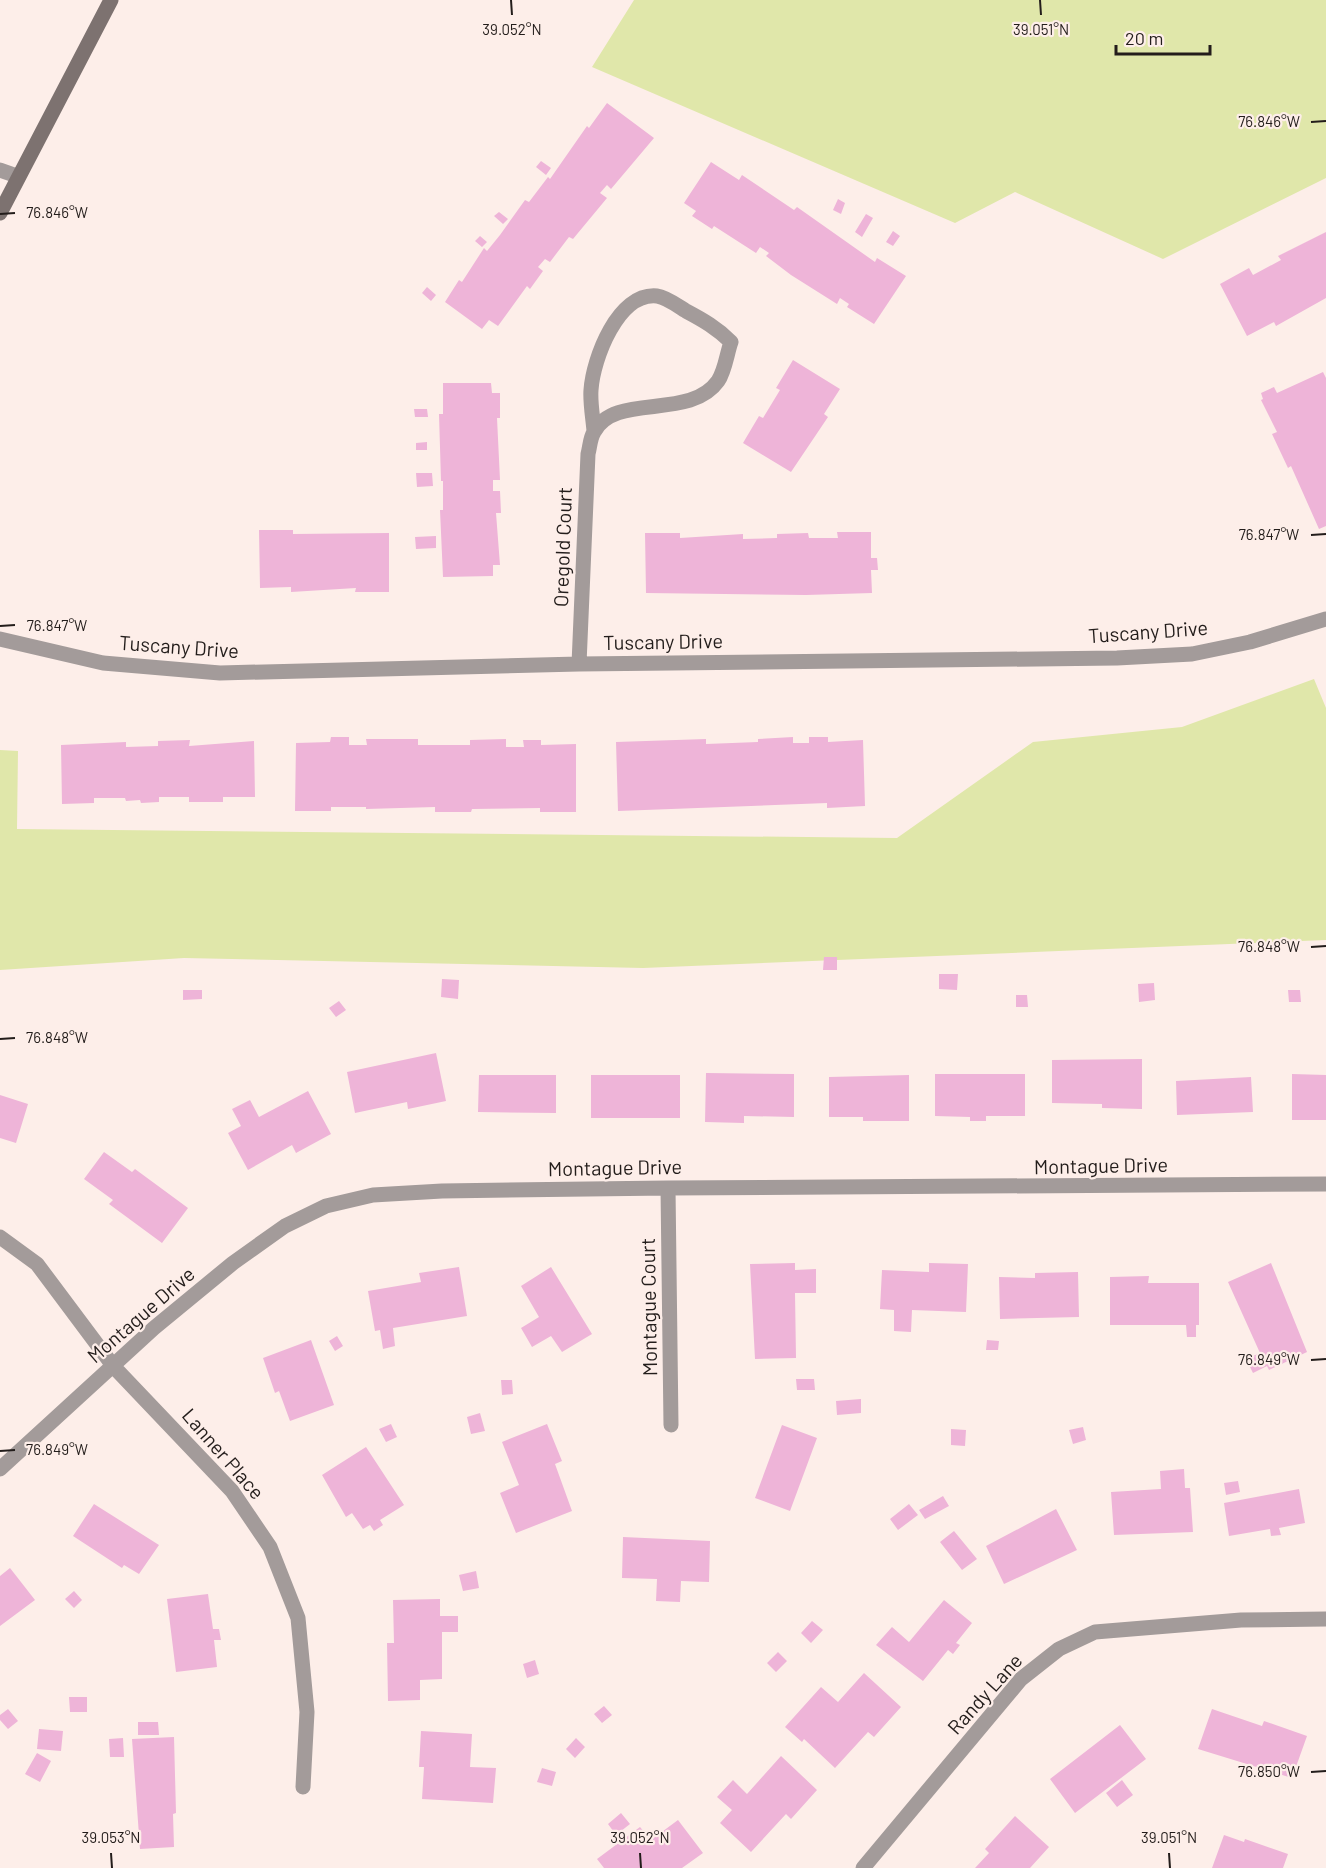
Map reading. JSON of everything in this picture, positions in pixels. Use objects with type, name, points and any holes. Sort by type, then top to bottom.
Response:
[{"type":"main road","points":[[0,213],[17,176],[111,0]]},
{"type":"street","points":[[0,170],[17,176]]},
{"type":"street","name":"Oregold Court","points":[[579,664],[588,454],[594,431],[590,391],[594,365],[607,336],[623,310],[637,300],[658,296],[716,326],[731,342],[718,381],[701,395],[687,403],[620,412],[594,431]]},
{"type":"street","name":"Tuscany Drive","points":[[0,639],[103,663],[220,673],[579,664],[1083,658],[1192,654],[1250,642],[1326,620]]},
{"type":"street","name":"Montague Drive","points":[[0,1469],[154,1328],[234,1263],[285,1226],[326,1206],[373,1195],[442,1191],[668,1188],[1326,1184]]},
{"type":"street","name":"Montague Court","points":[[668,1188],[671,1425]]},
{"type":"street","name":"Lanner Place","points":[[0,1236],[37,1264],[114,1367],[232,1491],[270,1547],[285,1580],[298,1618],[307,1712],[303,1787]]},
{"type":"street","name":"Randy Lane","points":[[863,1868],[1021,1679],[1059,1649],[1095,1632],[1241,1620],[1326,1619]]},
{"type":"green space","points":[[634,0],[1326,0],[1326,178],[1163,259],[1015,192],[955,223],[592,67]]},
{"type":"green space","points":[[1314,679],[1326,708],[1326,940],[643,968],[184,958],[0,970],[0,750],[18,751],[17,829],[897,838],[1033,742],[1182,727]]},
{"type":"building","points":[[607,103],[654,138],[611,189],[607,185],[600,193],[607,198],[573,239],[569,237],[550,262],[545,259],[538,267],[543,271],[530,289],[527,286],[498,326],[489,320],[482,329],[445,302],[459,280],[462,282],[484,248],[487,251],[525,200],[529,202],[548,177],[550,179],[587,126],[589,128]]},
{"type":"building","points":[[541,161],[551,168],[546,175],[536,167]]},
{"type":"building","points":[[711,162],[739,180],[742,175],[794,210],[797,207],[875,262],[877,258],[906,276],[874,324],[847,307],[849,304],[840,298],[837,304],[791,275],[766,256],[769,253],[760,247],[756,253],[714,226],[712,229],[692,216],[696,211],[684,203]]},
{"type":"building","points":[[838,199],[845,203],[841,214],[833,210]]},
{"type":"building","points":[[499,212],[508,219],[503,224],[494,216]]},
{"type":"building","points":[[866,214],[873,218],[862,237],[855,232]]},
{"type":"building","points":[[893,231],[900,236],[893,246],[886,242]]},
{"type":"building","points":[[1326,232],[1326,298],[1276,326],[1274,322],[1247,336],[1220,284],[1249,268],[1253,275],[1281,260],[1278,256]]},
{"type":"building","points":[[480,236],[487,242],[482,247],[475,241]]},
{"type":"building","points":[[427,287],[436,295],[431,301],[422,293]]},
{"type":"building","points":[[793,360],[840,389],[824,414],[828,417],[791,472],[743,443],[759,416],[763,418],[780,390],[776,388]]},
{"type":"building","points":[[1323,372],[1326,378],[1326,526],[1319,529],[1291,466],[1288,468],[1272,434],[1277,432],[1261,400],[1263,399],[1261,393],[1274,387],[1277,393]]},
{"type":"building","points":[[443,383],[491,383],[492,393],[500,393],[500,418],[497,418],[500,480],[493,480],[493,491],[500,491],[501,513],[496,513],[500,565],[493,565],[493,576],[443,577],[440,510],[443,510],[443,481],[441,481],[439,414],[443,414]]},
{"type":"building","points":[[414,409],[427,409],[428,417],[415,417]]},
{"type":"building","points":[[427,442],[427,450],[416,450],[416,443]]},
{"type":"building","points":[[416,473],[432,473],[433,486],[417,487]]},
{"type":"building","points":[[259,530],[293,530],[293,534],[389,533],[389,592],[355,592],[356,588],[291,592],[291,587],[260,588]]},
{"type":"building","points":[[837,532],[871,532],[871,558],[877,558],[878,570],[871,570],[872,593],[806,595],[646,593],[645,533],[680,533],[680,538],[743,534],[743,539],[777,538],[777,534],[808,533],[809,538],[838,538]]},
{"type":"building","points":[[436,536],[436,548],[416,549],[415,537]]},
{"type":"building","points":[[331,737],[349,737],[349,745],[367,745],[366,739],[418,739],[418,745],[470,745],[470,740],[506,739],[506,747],[524,747],[523,740],[541,740],[541,745],[576,744],[576,812],[540,812],[540,808],[435,812],[435,807],[366,809],[366,807],[331,807],[331,811],[295,811],[296,743],[330,742]]},
{"type":"building","points":[[793,737],[793,743],[809,743],[809,737],[828,737],[828,742],[863,740],[865,806],[827,808],[827,803],[618,811],[616,742],[706,739],[706,744],[758,742],[758,739]]},
{"type":"building","points":[[190,740],[189,746],[254,741],[255,797],[223,797],[223,802],[189,802],[189,797],[159,797],[159,802],[141,803],[140,800],[126,801],[125,798],[94,798],[94,803],[62,804],[61,745],[126,742],[126,747],[158,746],[158,741]]},
{"type":"building","points":[[824,957],[837,957],[837,970],[823,970]]},
{"type":"building","points":[[939,974],[958,974],[957,990],[939,989]]},
{"type":"building","points":[[442,979],[459,980],[458,999],[441,997]]},
{"type":"building","points":[[1154,983],[1155,1000],[1139,1002],[1138,984]]},
{"type":"building","points":[[183,990],[202,990],[202,999],[183,1000]]},
{"type":"building","points":[[1288,990],[1300,990],[1301,1002],[1289,1002]]},
{"type":"building","points":[[1016,995],[1027,995],[1028,1007],[1016,1007]]},
{"type":"building","points":[[339,1001],[346,1010],[336,1017],[329,1008]]},
{"type":"building","points":[[436,1053],[446,1101],[408,1109],[407,1102],[355,1113],[347,1072]]},
{"type":"building","points":[[1142,1059],[1142,1109],[1102,1108],[1102,1104],[1052,1103],[1052,1060]]},
{"type":"building","points":[[706,1073],[794,1074],[794,1117],[744,1116],[744,1123],[705,1122]]},
{"type":"building","points":[[935,1074],[1025,1074],[1025,1116],[986,1116],[986,1121],[970,1121],[970,1117],[935,1116]]},
{"type":"building","points":[[1292,1074],[1326,1075],[1326,1120],[1292,1120]]},
{"type":"building","points":[[479,1075],[556,1075],[556,1113],[478,1112]]},
{"type":"building","points":[[591,1075],[680,1075],[680,1118],[591,1118]]},
{"type":"building","points":[[909,1075],[909,1121],[863,1121],[863,1117],[829,1117],[829,1077]]},
{"type":"building","points":[[1251,1077],[1253,1112],[1177,1115],[1176,1081]]},
{"type":"building","points":[[308,1091],[331,1134],[296,1153],[292,1145],[248,1170],[228,1133],[241,1126],[232,1109],[250,1100],[259,1117]]},
{"type":"building","points":[[0,1095],[28,1104],[16,1143],[0,1138]]},
{"type":"building","points":[[104,1152],[132,1172],[135,1169],[188,1208],[162,1243],[109,1204],[113,1200],[84,1179]]},
{"type":"building","points":[[795,1263],[795,1270],[816,1269],[816,1293],[795,1293],[796,1358],[755,1359],[750,1264]]},
{"type":"building","points":[[929,1263],[968,1264],[966,1312],[912,1310],[911,1332],[894,1331],[894,1310],[880,1309],[882,1270],[929,1272]]},
{"type":"building","points":[[1271,1263],[1307,1352],[1269,1370],[1267,1366],[1253,1373],[1246,1359],[1260,1353],[1228,1282]]},
{"type":"building","points":[[459,1267],[467,1316],[393,1328],[395,1346],[383,1349],[380,1330],[375,1331],[368,1291],[421,1282],[419,1273]]},
{"type":"building","points":[[551,1267],[592,1334],[562,1352],[551,1336],[532,1347],[521,1328],[539,1317],[521,1286]]},
{"type":"building","points":[[1078,1272],[1079,1317],[1000,1319],[999,1277],[1035,1278],[1035,1273]]},
{"type":"building","points":[[1149,1276],[1148,1283],[1199,1283],[1199,1325],[1196,1325],[1196,1337],[1187,1337],[1186,1325],[1110,1325],[1110,1277]]},
{"type":"building","points":[[337,1336],[343,1346],[335,1351],[329,1341]]},
{"type":"building","points":[[311,1340],[334,1405],[290,1421],[279,1391],[275,1393],[263,1358]]},
{"type":"building","points":[[987,1340],[999,1341],[998,1350],[986,1350]]},
{"type":"building","points":[[796,1379],[814,1379],[815,1390],[797,1390]]},
{"type":"building","points":[[501,1380],[512,1380],[513,1394],[502,1395]]},
{"type":"building","points":[[861,1399],[861,1413],[837,1415],[836,1401]]},
{"type":"building","points":[[480,1413],[485,1431],[471,1434],[467,1417]]},
{"type":"building","points":[[391,1424],[397,1437],[386,1442],[379,1429]]},
{"type":"building","points":[[547,1424],[562,1461],[555,1464],[572,1511],[516,1533],[500,1493],[519,1485],[502,1442]]},
{"type":"building","points":[[782,1425],[817,1438],[790,1511],[755,1498]]},
{"type":"building","points":[[1083,1427],[1086,1440],[1073,1444],[1069,1430]]},
{"type":"building","points":[[951,1429],[966,1430],[965,1446],[951,1445]]},
{"type":"building","points":[[366,1447],[404,1505],[380,1520],[383,1525],[374,1531],[370,1525],[363,1529],[352,1513],[346,1517],[322,1475]]},
{"type":"building","points":[[1184,1469],[1185,1488],[1190,1488],[1193,1532],[1114,1535],[1111,1492],[1161,1489],[1160,1471]]},
{"type":"building","points":[[1238,1481],[1240,1492],[1226,1495],[1224,1483]]},
{"type":"building","points":[[1299,1489],[1305,1523],[1279,1528],[1281,1535],[1271,1536],[1270,1529],[1229,1536],[1224,1503]]},
{"type":"building","points":[[943,1496],[949,1506],[925,1519],[919,1510]]},
{"type":"building","points":[[94,1504],[159,1545],[139,1574],[124,1565],[122,1568],[73,1536]]},
{"type":"building","points":[[909,1504],[918,1515],[898,1530],[890,1519]]},
{"type":"building","points":[[1056,1509],[1077,1550],[1004,1584],[986,1546]]},
{"type":"building","points":[[954,1531],[977,1559],[962,1570],[940,1542]]},
{"type":"building","points":[[623,1537],[710,1541],[709,1582],[681,1581],[680,1602],[656,1601],[657,1579],[622,1578]]},
{"type":"building","points":[[10,1568],[35,1600],[0,1626],[0,1576]]},
{"type":"building","points":[[476,1571],[479,1588],[463,1591],[459,1575]]},
{"type":"building","points":[[74,1591],[82,1600],[74,1608],[65,1599]]},
{"type":"building","points":[[208,1594],[213,1629],[219,1629],[221,1640],[214,1640],[217,1667],[176,1672],[167,1599]]},
{"type":"building","points":[[440,1599],[440,1616],[458,1616],[458,1632],[442,1632],[442,1679],[420,1680],[420,1700],[388,1701],[387,1643],[394,1643],[393,1600]]},
{"type":"building","points":[[944,1600],[972,1623],[956,1643],[960,1645],[953,1654],[948,1650],[923,1681],[876,1645],[892,1627],[909,1642]]},
{"type":"building","points":[[812,1621],[823,1630],[811,1643],[801,1633]]},
{"type":"building","points":[[778,1652],[787,1661],[776,1672],[767,1663]]},
{"type":"building","points":[[535,1660],[539,1674],[527,1678],[523,1664]]},
{"type":"building","points":[[864,1673],[901,1707],[874,1737],[868,1732],[835,1768],[804,1739],[802,1742],[785,1727],[821,1687],[838,1702]]},
{"type":"building","points":[[69,1697],[87,1697],[87,1712],[70,1712]]},
{"type":"building","points":[[604,1706],[612,1715],[602,1723],[594,1714]]},
{"type":"building","points":[[8,1709],[18,1721],[8,1729],[0,1720],[0,1715]]},
{"type":"building","points":[[1212,1709],[1262,1726],[1264,1721],[1307,1736],[1292,1778],[1198,1749]]},
{"type":"building","points":[[138,1722],[158,1722],[159,1735],[138,1735]]},
{"type":"building","points":[[1120,1725],[1146,1759],[1075,1813],[1050,1779]]},
{"type":"building","points":[[39,1729],[63,1731],[61,1751],[37,1749]]},
{"type":"building","points":[[421,1731],[472,1734],[470,1767],[496,1768],[493,1803],[422,1799],[424,1767],[419,1767]]},
{"type":"building","points":[[174,1737],[176,1813],[173,1814],[174,1847],[140,1849],[132,1739]]},
{"type":"building","points":[[123,1738],[124,1757],[110,1757],[109,1739]]},
{"type":"building","points":[[576,1738],[585,1747],[575,1758],[566,1749]]},
{"type":"building","points":[[37,1753],[51,1761],[40,1782],[25,1774]]},
{"type":"building","points":[[781,1756],[817,1790],[791,1819],[786,1814],[751,1852],[720,1823],[732,1810],[717,1797],[733,1780],[747,1794]]},
{"type":"building","points":[[542,1768],[556,1772],[552,1786],[537,1782]]},
{"type":"building","points":[[1122,1780],[1133,1795],[1117,1807],[1106,1793]]},
{"type":"building","points":[[621,1813],[630,1824],[616,1835],[608,1824]]},
{"type":"building","points":[[1015,1816],[1049,1847],[1030,1868],[975,1868],[989,1853],[985,1849]]},
{"type":"building","points":[[678,1820],[703,1853],[682,1868],[604,1868],[597,1859],[640,1827],[651,1840]]},
{"type":"building","points":[[1224,1835],[1244,1842],[1245,1839],[1288,1854],[1283,1868],[1212,1868]]}]
